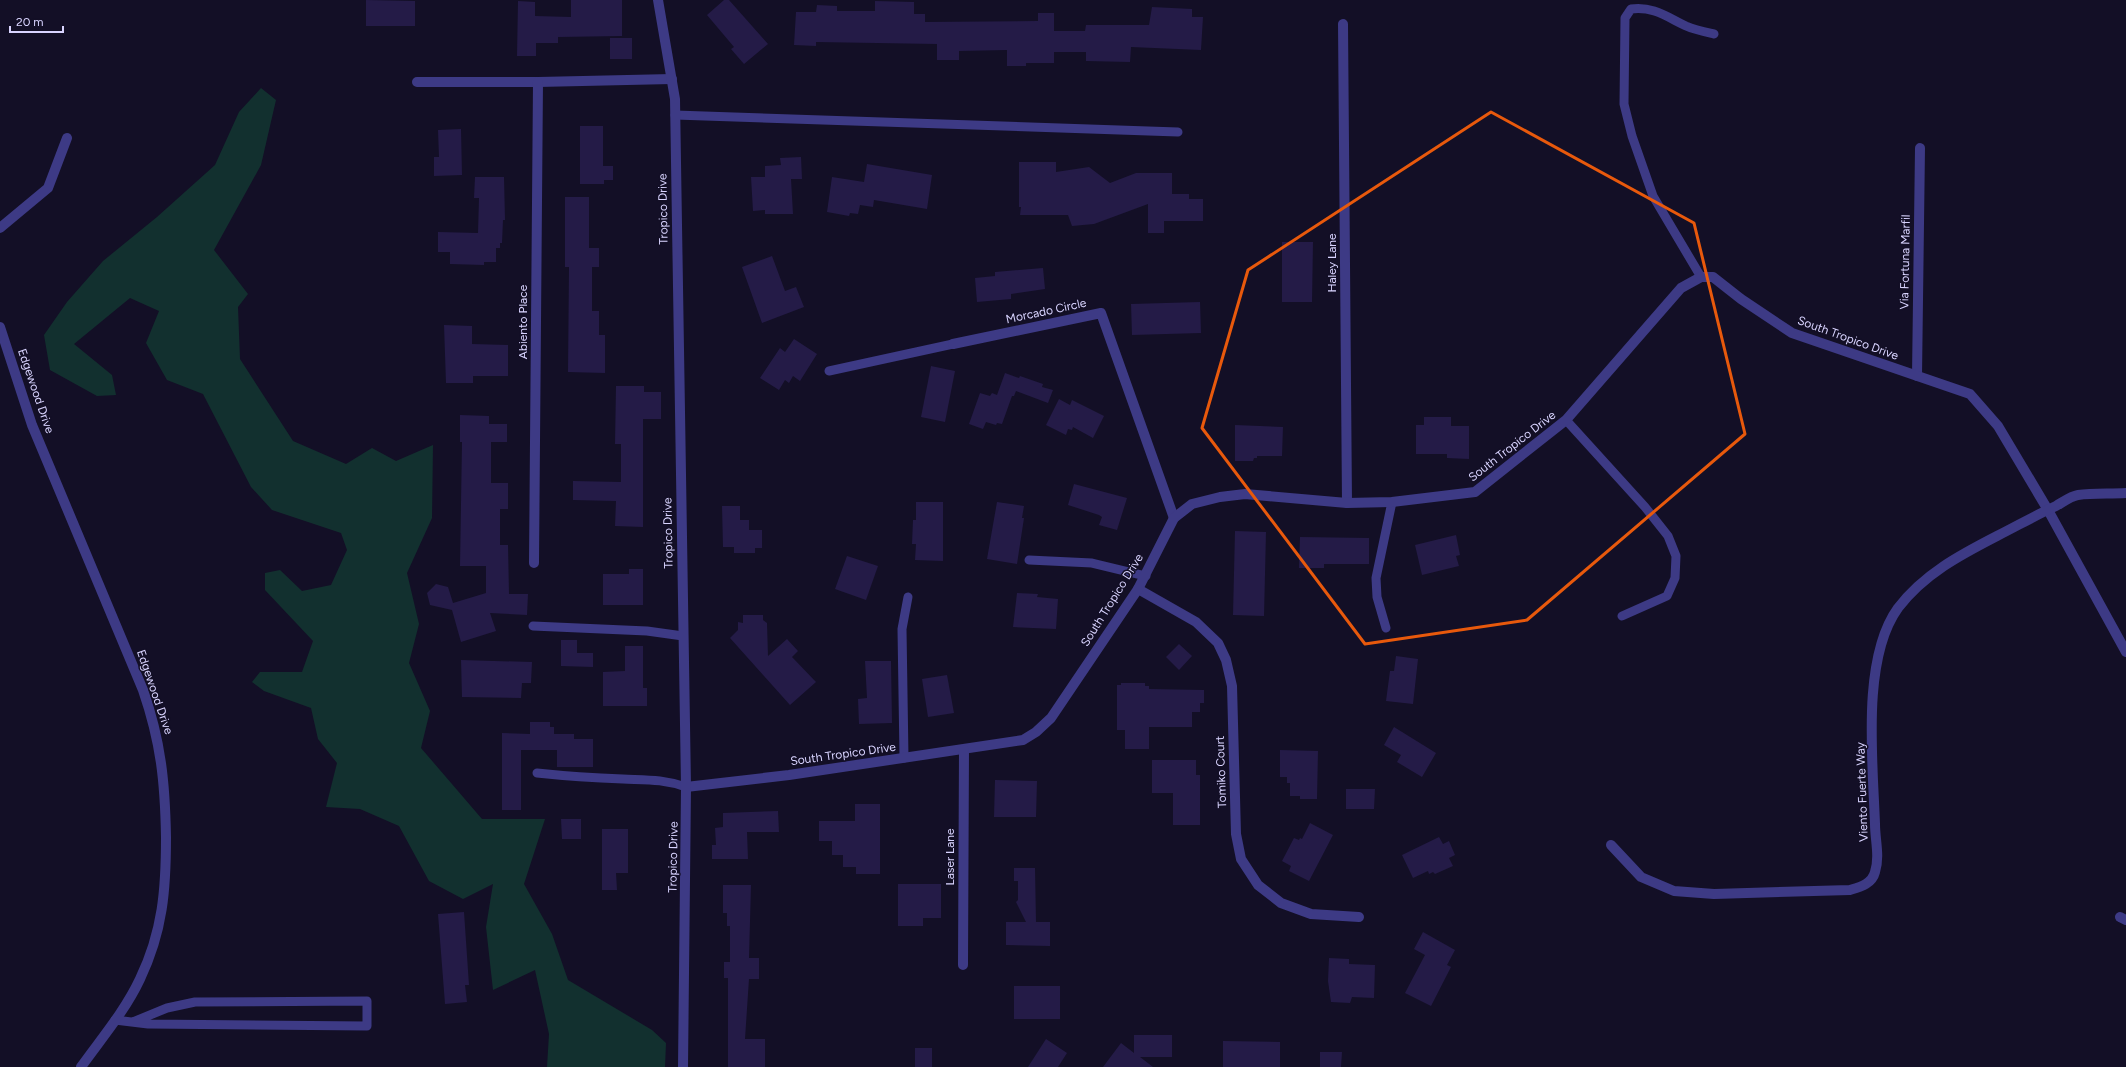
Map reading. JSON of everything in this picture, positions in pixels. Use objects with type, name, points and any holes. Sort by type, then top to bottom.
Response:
[{"type":"street","name":"Tropico Drive","points":[[658,0],[672,79],[675,115],[686,787],[683,1067]]},
{"type":"street","name":"Haley Lane","points":[[1344,24],[1347,503]]},
{"type":"street","points":[[417,82],[538,82],[672,79]]},
{"type":"street","name":"Abiento Place","points":[[534,563],[538,82]]},
{"type":"street","points":[[0,228],[48,188],[67,138]]},
{"type":"street","name":"Via Fortuna Marfil","points":[[1917,376],[1920,148]]},
{"type":"street","name":"South Tropico Drive","points":[[686,787],[790,775],[1023,740],[1036,732],[1050,718],[1138,589],[1146,576],[1174,518],[1192,504],[1220,497],[1245,494],[1347,503],[1392,502],[1475,492],[1566,420],[1681,288],[1701,277],[1713,277],[1741,299],[1792,333],[1970,394],[1998,426],[2048,510],[2126,652]]},
{"type":"street","name":"Morcado Circle","points":[[953,344],[1101,312],[1174,518]]},
{"type":"street","name":"Edgewood Drive","points":[[0,327],[32,425],[143,690],[152,717],[163,766],[165,794],[166,881],[161,918],[152,952],[140,980],[115,1020],[81,1067]]},
{"type":"street","name":"Viento Fuerte Way","points":[[1611,845],[1641,877],[1674,891],[1714,894],[1850,890],[1862,887],[1870,881],[1875,874],[1877,861],[1875,835],[1872,691],[1880,651],[1898,609],[1921,583],[1950,560],[2048,510],[2076,496],[2126,493]]},
{"type":"street","name":"Tomiko Court","points":[[1138,589],[1196,622],[1218,643],[1226,660],[1232,686],[1236,834],[1241,859],[1258,885],[1281,904],[1311,914],[1359,917]]},
{"type":"street","name":"Laser Lane","points":[[963,965],[964,750]]},
{"type":"lane","points":[[1701,277],[1653,196],[1632,136],[1624,104],[1625,18],[1631,9],[1639,8],[1659,11],[1688,27],[1714,34]]},
{"type":"lane","points":[[675,115],[1178,132]]},
{"type":"lane","name":"Morcado Circle","points":[[829,371],[953,344]]},
{"type":"lane","points":[[1566,420],[1645,507],[1668,536],[1676,556],[1675,578],[1667,596],[1622,616]]},
{"type":"lane","points":[[1386,628],[1378,598],[1376,578],[1392,502]]},
{"type":"lane","points":[[1029,560],[1092,563],[1146,576]]},
{"type":"lane","points":[[904,758],[902,629],[908,598]]},
{"type":"lane","points":[[533,626],[647,631],[683,636]]},
{"type":"lane","points":[[537,773],[624,779],[654,779],[670,781],[686,787]]},
{"type":"lane","points":[[115,1020],[148,1024],[367,1026],[367,1001],[195,1002],[168,1008],[133,1022]]},
{"type":"highlighted area","points":[[1491,112],[1694,223],[1745,434],[1527,620],[1365,644],[1202,428],[1248,270]]},
{"type":"green space","points":[[261,88],[276,100],[261,165],[214,250],[248,294],[238,307],[240,359],[293,441],[346,464],[372,448],[396,461],[433,445],[432,518],[407,573],[419,624],[409,663],[430,711],[421,748],[482,819],[545,819],[524,884],[552,934],[568,980],[652,1030],[666,1043],[665,1067],[547,1067],[549,1034],[535,970],[493,990],[486,927],[493,884],[463,899],[429,881],[399,826],[360,809],[326,807],[337,763],[318,739],[311,708],[264,691],[252,682],[260,672],[302,672],[313,641],[265,590],[265,573],[280,570],[302,591],[331,585],[347,550],[341,533],[272,510],[251,487],[203,394],[167,380],[146,343],[159,311],[130,298],[74,344],[112,375],[116,395],[97,396],[50,370],[44,335],[67,302],[103,261],[157,217],[215,165],[239,112]]},
{"type":"building","points":[[366,0],[415,1],[415,26],[366,26]]},
{"type":"building","points":[[571,0],[622,0],[622,36],[558,37],[558,43],[536,43],[536,56],[517,56],[518,1],[535,2],[535,16],[571,17]]},
{"type":"building","points":[[724,0],[729,0],[768,44],[744,64],[731,49],[734,47],[707,15]]},
{"type":"building","points":[[875,1],[914,2],[914,14],[925,14],[925,22],[1038,21],[1038,13],[1054,13],[1054,31],[1085,31],[1086,25],[1149,25],[1152,7],[1192,9],[1192,17],[1203,17],[1201,50],[1131,47],[1130,62],[1086,61],[1086,52],[1054,52],[1054,63],[1026,63],[1026,66],[1007,66],[1007,50],[959,51],[959,60],[937,60],[937,44],[816,42],[816,46],[794,45],[796,12],[816,12],[817,5],[837,6],[837,11],[875,11]]},
{"type":"building","points":[[610,38],[632,38],[632,59],[610,59]]},
{"type":"building","points":[[580,126],[603,126],[603,166],[613,166],[613,180],[604,180],[604,184],[580,184]]},
{"type":"building","points":[[461,129],[462,175],[434,176],[434,157],[439,157],[438,130]]},
{"type":"building","points":[[801,157],[802,179],[791,179],[793,214],[765,214],[765,210],[753,211],[751,177],[765,177],[765,166],[781,165],[780,158]]},
{"type":"building","points":[[1019,162],[1056,162],[1056,172],[1089,167],[1110,183],[1136,173],[1172,173],[1172,194],[1189,194],[1189,199],[1203,199],[1203,221],[1164,221],[1164,233],[1148,233],[1148,204],[1094,224],[1072,226],[1068,215],[1020,215]]},
{"type":"building","points":[[867,164],[932,175],[927,209],[874,200],[873,207],[860,205],[858,214],[850,213],[849,216],[827,212],[832,177],[864,182]]},
{"type":"building","points":[[475,177],[504,177],[505,220],[503,220],[502,243],[500,243],[500,248],[496,248],[496,262],[484,262],[484,265],[450,264],[450,252],[438,252],[438,232],[478,233],[479,198],[474,198]]},
{"type":"building","points":[[565,197],[589,197],[589,248],[599,248],[599,267],[592,267],[592,311],[599,311],[599,335],[605,335],[605,373],[568,372],[569,267],[565,267]]},
{"type":"building","points":[[1282,242],[1313,242],[1312,302],[1282,302]]},
{"type":"building","points":[[772,256],[785,291],[796,287],[804,307],[762,323],[742,267]]},
{"type":"building","points":[[1043,268],[1045,289],[1011,294],[1011,299],[977,302],[975,278],[995,276],[995,272]]},
{"type":"building","points":[[1200,302],[1201,333],[1132,335],[1131,304]]},
{"type":"building","points":[[444,325],[472,326],[472,344],[508,345],[508,376],[473,376],[473,383],[446,383]]},
{"type":"building","points":[[794,339],[817,354],[800,381],[793,376],[789,383],[785,380],[779,390],[760,378],[780,348],[785,352]]},
{"type":"building","points":[[931,366],[955,371],[945,422],[921,417]]},
{"type":"building","points":[[1005,373],[1019,378],[1020,376],[1043,384],[1042,387],[1053,390],[1048,403],[1016,391],[1014,396],[1012,396],[1002,424],[997,423],[996,425],[986,422],[983,429],[969,424],[980,393],[990,396],[992,393],[997,395]]},
{"type":"building","points":[[616,386],[644,386],[644,392],[661,392],[661,419],[643,419],[643,527],[615,526],[616,501],[573,500],[573,481],[621,482],[621,444],[615,444]]},
{"type":"building","points":[[1059,399],[1070,405],[1072,400],[1104,416],[1093,438],[1073,427],[1072,430],[1068,429],[1066,435],[1046,425]]},
{"type":"building","points":[[460,415],[489,416],[489,424],[507,424],[507,442],[491,442],[491,483],[508,483],[508,509],[500,509],[500,545],[508,545],[509,594],[528,594],[527,615],[490,613],[496,631],[461,642],[452,610],[430,605],[427,593],[436,584],[448,587],[453,603],[486,593],[486,566],[460,566],[462,442],[460,442]]},
{"type":"building","points":[[1424,417],[1451,417],[1451,426],[1469,426],[1469,459],[1447,458],[1447,454],[1416,454],[1416,425],[1424,425]]},
{"type":"building","points":[[1235,425],[1283,427],[1282,456],[1257,456],[1257,458],[1254,458],[1253,461],[1235,461]]},
{"type":"building","points":[[1074,484],[1127,498],[1117,530],[1099,525],[1102,517],[1099,515],[1068,505]]},
{"type":"building","points":[[916,502],[943,502],[943,561],[915,560],[916,544],[912,544],[913,520],[916,520]]},
{"type":"building","points":[[997,502],[1024,506],[1022,518],[1024,518],[1017,564],[987,559]]},
{"type":"building","points":[[722,506],[740,506],[740,520],[749,520],[749,530],[762,530],[762,548],[755,548],[755,553],[734,553],[734,547],[723,547]]},
{"type":"building","points":[[1235,531],[1266,532],[1264,616],[1233,615]]},
{"type":"building","points":[[1456,535],[1460,555],[1456,556],[1459,566],[1422,575],[1415,545]]},
{"type":"building","points":[[1300,537],[1369,538],[1369,564],[1324,564],[1324,568],[1299,568]]},
{"type":"building","points":[[847,556],[878,566],[866,600],[835,589]]},
{"type":"building","points":[[629,569],[643,569],[643,605],[603,605],[603,574],[629,574]]},
{"type":"building","points":[[1017,593],[1038,594],[1037,597],[1058,599],[1056,629],[1013,627]]},
{"type":"building","points":[[743,615],[763,615],[763,620],[767,623],[768,656],[787,639],[798,651],[792,657],[816,682],[790,705],[730,638],[738,630],[738,622],[743,623]]},
{"type":"building","points":[[561,640],[577,640],[577,653],[593,653],[593,667],[561,666]]},
{"type":"building","points":[[1179,644],[1192,656],[1179,670],[1166,657]]},
{"type":"building","points":[[625,646],[643,646],[643,688],[647,688],[647,706],[603,706],[603,672],[625,671]]},
{"type":"building","points":[[1396,656],[1418,659],[1413,704],[1386,701],[1390,671],[1394,671]]},
{"type":"building","points":[[461,660],[532,662],[531,683],[522,683],[521,698],[462,697]]},
{"type":"building","points":[[865,661],[891,661],[892,723],[859,724],[858,699],[867,698]]},
{"type":"building","points":[[947,675],[954,713],[928,717],[922,679]]},
{"type":"building","points":[[1121,683],[1145,683],[1145,686],[1149,686],[1149,689],[1204,690],[1204,703],[1200,703],[1200,712],[1192,712],[1192,727],[1149,727],[1149,749],[1125,749],[1125,730],[1117,730],[1117,685],[1121,685]]},
{"type":"building","points":[[530,722],[550,722],[550,727],[554,727],[554,734],[574,734],[574,739],[593,739],[593,767],[557,767],[557,750],[521,750],[521,810],[502,810],[502,733],[530,734]]},
{"type":"building","points":[[1394,727],[1436,753],[1422,777],[1397,762],[1401,755],[1384,745]]},
{"type":"building","points":[[1280,750],[1318,751],[1317,799],[1300,799],[1300,796],[1290,796],[1290,783],[1287,783],[1287,777],[1280,777]]},
{"type":"building","points":[[1152,760],[1196,760],[1196,775],[1200,775],[1200,825],[1173,825],[1173,793],[1152,793]]},
{"type":"building","points":[[995,780],[1037,781],[1036,817],[994,817]]},
{"type":"building","points":[[1346,789],[1375,789],[1374,809],[1346,809]]},
{"type":"building","points":[[855,804],[880,804],[880,874],[856,874],[856,867],[843,867],[843,855],[832,855],[832,841],[819,841],[819,821],[855,821]]},
{"type":"building","points":[[778,811],[779,832],[747,832],[748,859],[712,859],[712,845],[716,845],[715,828],[723,827],[723,813]]},
{"type":"building","points":[[561,819],[581,819],[581,839],[562,839]]},
{"type":"building","points":[[1310,823],[1333,835],[1309,881],[1289,871],[1291,866],[1282,861],[1294,838],[1299,840],[1300,838],[1302,839]]},
{"type":"building","points":[[602,829],[628,829],[628,873],[616,873],[617,890],[602,890]]},
{"type":"building","points":[[1439,837],[1443,844],[1449,841],[1455,855],[1449,858],[1453,866],[1435,874],[1433,872],[1429,874],[1428,871],[1413,878],[1402,855]]},
{"type":"building","points":[[1014,868],[1035,868],[1036,922],[1050,922],[1050,946],[1006,945],[1006,922],[1026,922],[1016,902],[1018,900],[1018,881],[1014,881]]},
{"type":"building","points":[[898,884],[941,884],[941,918],[923,918],[923,926],[898,926]]},
{"type":"building","points":[[723,885],[751,885],[749,958],[759,958],[759,979],[749,979],[745,1039],[765,1039],[765,1067],[728,1067],[728,978],[724,978],[724,962],[730,962],[730,926],[727,926],[727,913],[723,913]]},
{"type":"building","points":[[464,912],[469,985],[465,985],[467,1002],[445,1004],[438,914]]},
{"type":"building","points":[[1423,932],[1455,950],[1447,965],[1451,967],[1431,1006],[1405,993],[1425,955],[1414,949]]},
{"type":"building","points":[[1329,958],[1349,959],[1349,964],[1375,965],[1374,998],[1352,997],[1350,1003],[1331,1002],[1328,981]]},
{"type":"building","points":[[1014,986],[1060,986],[1060,1019],[1014,1019]]},
{"type":"building","points":[[1134,1035],[1172,1035],[1172,1057],[1140,1057],[1153,1067],[1103,1067],[1121,1043],[1134,1053]]},
{"type":"building","points":[[1046,1039],[1067,1053],[1058,1067],[1028,1067]]},
{"type":"building","points":[[1223,1041],[1280,1042],[1280,1067],[1223,1067]]},
{"type":"building","points":[[915,1048],[932,1048],[932,1067],[915,1067]]},
{"type":"building","points":[[1320,1052],[1342,1052],[1341,1067],[1320,1067]]}]
